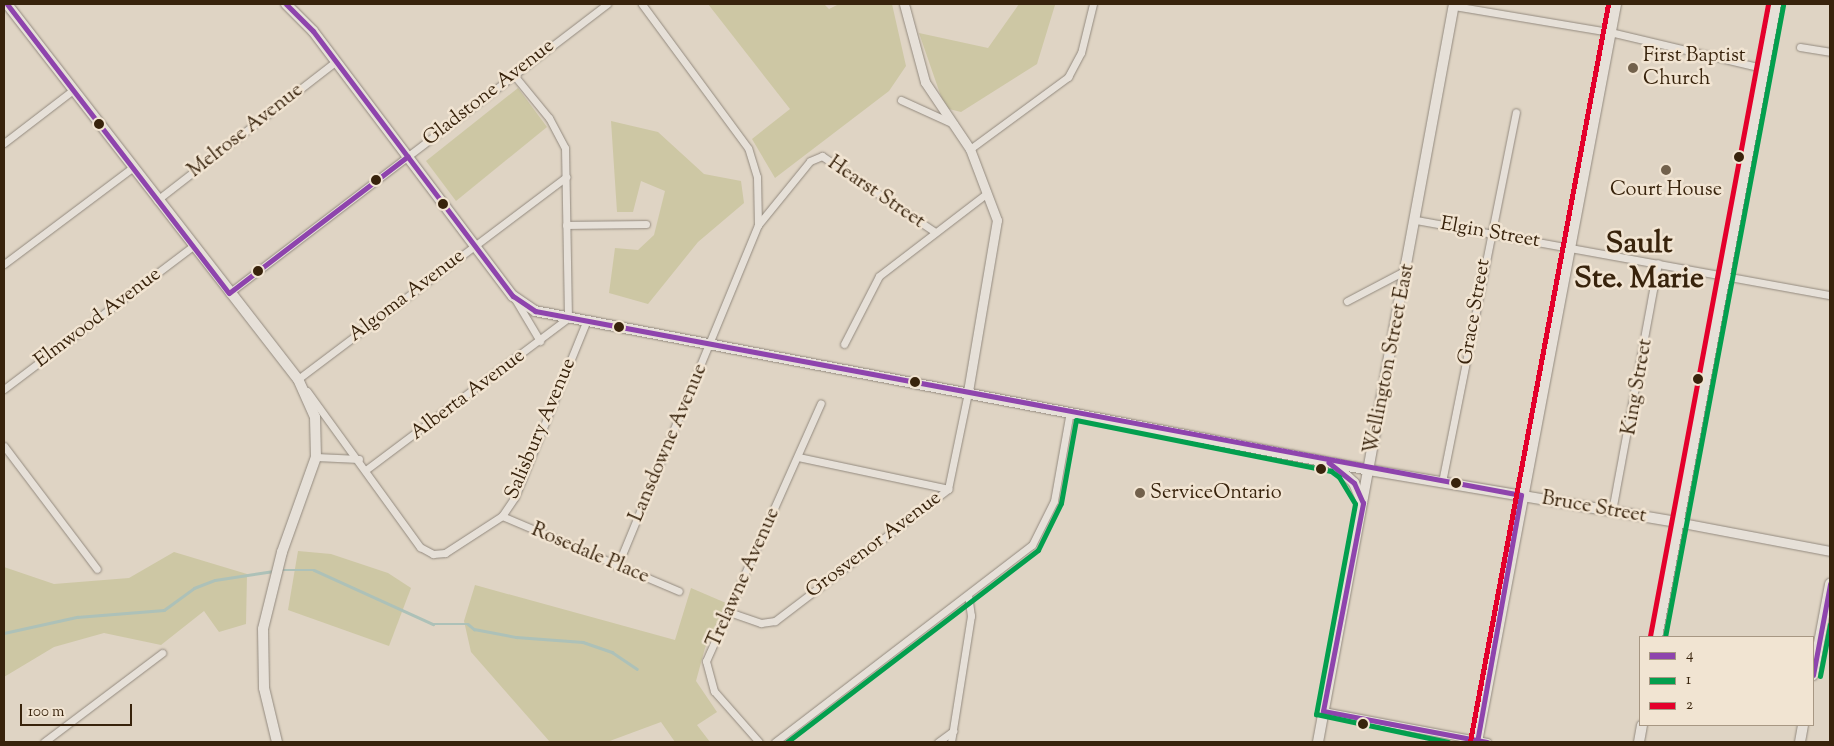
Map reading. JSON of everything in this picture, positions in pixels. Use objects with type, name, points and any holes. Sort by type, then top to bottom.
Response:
[{"type":"main road","name":"Bruce Street","points":[[286,4],[335,62],[513,296],[535,311],[1070,411],[1334,464],[1521,494],[1677,522]]},
{"type":"main road","points":[[1480,742],[1521,494],[1616,4]]},
{"type":"main road","points":[[1657,636],[1677,522],[1766,69],[1776,4]]},
{"type":"main road","name":"Wellington Street East","points":[[1318,742],[1408,268],[1454,5]]},
{"type":"main road","points":[[10,8],[229,293],[298,379],[315,417],[316,457],[280,561],[263,629],[264,688],[277,742]]},
{"type":"main road","points":[[1334,464],[1354,483],[1363,503]]},
{"type":"main road","points":[[1814,670],[1830,584]]},
{"type":"main road","points":[[1639,742],[1642,726]]},
{"type":"main road","points":[[1800,742],[1803,726]]},
{"type":"street","name":"Gladstone Avenue","points":[[229,293],[606,4]]},
{"type":"street","name":"Lansdowne Avenue","points":[[617,567],[758,225],[756,177],[748,148],[642,4]]},
{"type":"street","name":"Grosvenor Avenue","points":[[729,612],[760,623],[776,621],[948,489],[996,240],[997,220],[970,149],[925,82],[904,4]]},
{"type":"street","points":[[970,149],[1068,77],[1081,53],[1093,4]]},
{"type":"street","points":[[1454,5],[1610,32],[1766,69]]},
{"type":"street","points":[[1800,47],[1830,52]]},
{"type":"street","name":"Melrose Avenue","points":[[157,200],[335,62]]},
{"type":"street","points":[[513,74],[549,118],[561,140],[566,177],[568,318]]},
{"type":"street","points":[[4,143],[74,90]]},
{"type":"street","points":[[901,100],[954,124]]},
{"type":"street","name":"Grace Street","points":[[1442,482],[1489,233],[1516,112]]},
{"type":"street","name":"Hearst Street","points":[[758,225],[810,161],[822,156],[935,232]]},
{"type":"street","points":[[4,264],[133,167]]},
{"type":"street","name":"Algoma Avenue","points":[[298,379],[566,177]]},
{"type":"street","points":[[844,344],[870,286],[935,232],[987,193]]},
{"type":"street","name":"Elgin Street","points":[[1416,220],[1568,246],[1830,295]]},
{"type":"street","points":[[566,225],[646,224]]},
{"type":"street","name":"Elmwood Avenue","points":[[4,389],[193,246]]},
{"type":"street","name":"King Street","points":[[1612,511],[1658,263]]},
{"type":"street","points":[[1347,301],[1408,268]]},
{"type":"street","name":"Bruce Street","points":[[513,296],[540,341]]},
{"type":"street","name":"Alberta Avenue","points":[[367,469],[540,341],[568,318]]},
{"type":"street","name":"Salisbury Avenue","points":[[367,469],[420,547],[433,554],[445,553],[502,516],[515,497],[586,322]]},
{"type":"street","points":[[298,379],[367,469]]},
{"type":"street","name":"Trelawne Avenue","points":[[759,742],[707,676],[706,662],[821,403]]},
{"type":"street","points":[[774,742],[1032,545],[1042,532],[1054,501],[1070,411]]},
{"type":"street","points":[[4,446],[97,569]]},
{"type":"street","points":[[798,456],[948,489]]},
{"type":"street","points":[[316,457],[359,459]]},
{"type":"street","name":"Rosedale Place","points":[[502,516],[617,567],[679,591]]},
{"type":"street","points":[[1677,522],[1830,551]]},
{"type":"street","points":[[951,742],[971,616],[968,595]]},
{"type":"street","points":[[44,742],[162,653]]},
{"type":"street","points":[[1323,711],[1480,742]]},
{"type":"street","points":[[938,742],[953,731]]},
{"type":"shaded area","points":[[708,4],[824,4],[829,9],[839,4],[892,4],[906,66],[889,91],[775,178],[752,139],[790,109]]},
{"type":"shaded area","points":[[1019,4],[1055,5],[1037,64],[961,112],[945,108],[919,33],[988,48]]},
{"type":"shaded area","points":[[518,88],[547,127],[456,201],[426,161]]},
{"type":"shaded area","points":[[611,121],[658,132],[704,174],[741,181],[744,203],[698,242],[648,304],[609,293],[615,248],[638,250],[654,235],[665,191],[641,181],[633,212],[617,212]]},
{"type":"shaded area","points":[[298,551],[331,554],[388,573],[411,588],[389,646],[288,610]]},
{"type":"shaded area","points":[[174,552],[247,574],[246,624],[219,632],[204,611],[161,645],[104,633],[54,647],[4,677],[4,567],[54,584],[129,578]]},
{"type":"shaded area","points":[[475,585],[675,640],[691,588],[726,603],[705,648],[696,681],[717,712],[697,725],[710,742],[675,742],[661,722],[607,742],[550,742],[471,652],[464,621]]},
{"type":"waterway","points":[[281,570],[314,570],[433,624],[468,624],[474,629],[516,637],[583,642],[612,652],[637,669]]},
{"type":"waterway","points":[[4,633],[77,617],[164,610],[194,588],[215,580],[273,571]]},
{"type":"transit line","name":"4","points":[[7,4],[229,293],[408,156]]},
{"type":"transit line","name":"4","points":[[286,4],[313,31],[513,296],[535,311],[1521,495],[1477,742]]},
{"type":"transit line","name":"2","points":[[1470,741],[1608,4]]},
{"type":"transit line","name":"2","points":[[1650,636],[1768,4]]},
{"type":"transit line","name":"1","points":[[1665,636],[1783,5]]},
{"type":"transit line","name":"1","points":[[787,742],[1038,550],[1061,503],[1076,420],[1331,471],[1339,477],[1355,504],[1316,714],[1448,742]]},
{"type":"transit line","name":"4","points":[[1323,711],[1363,503],[1354,483],[1328,462]]},
{"type":"transit line","name":"4","points":[[1814,670],[1830,584]]},
{"type":"transit line","name":"1","points":[[1820,676],[1830,624]]},
{"type":"transit line","name":"4","points":[[1323,711],[1487,742]]},
{"type":"place","name":"First Baptist Church","points":[[1633,68]]},
{"type":"place","name":"Court House","points":[[1666,170]]},
{"type":"place","name":"ServiceOntario","points":[[1140,493]]},
{"type":"district","name":"Sault Ste. Marie","points":[[1639,262]]}]
